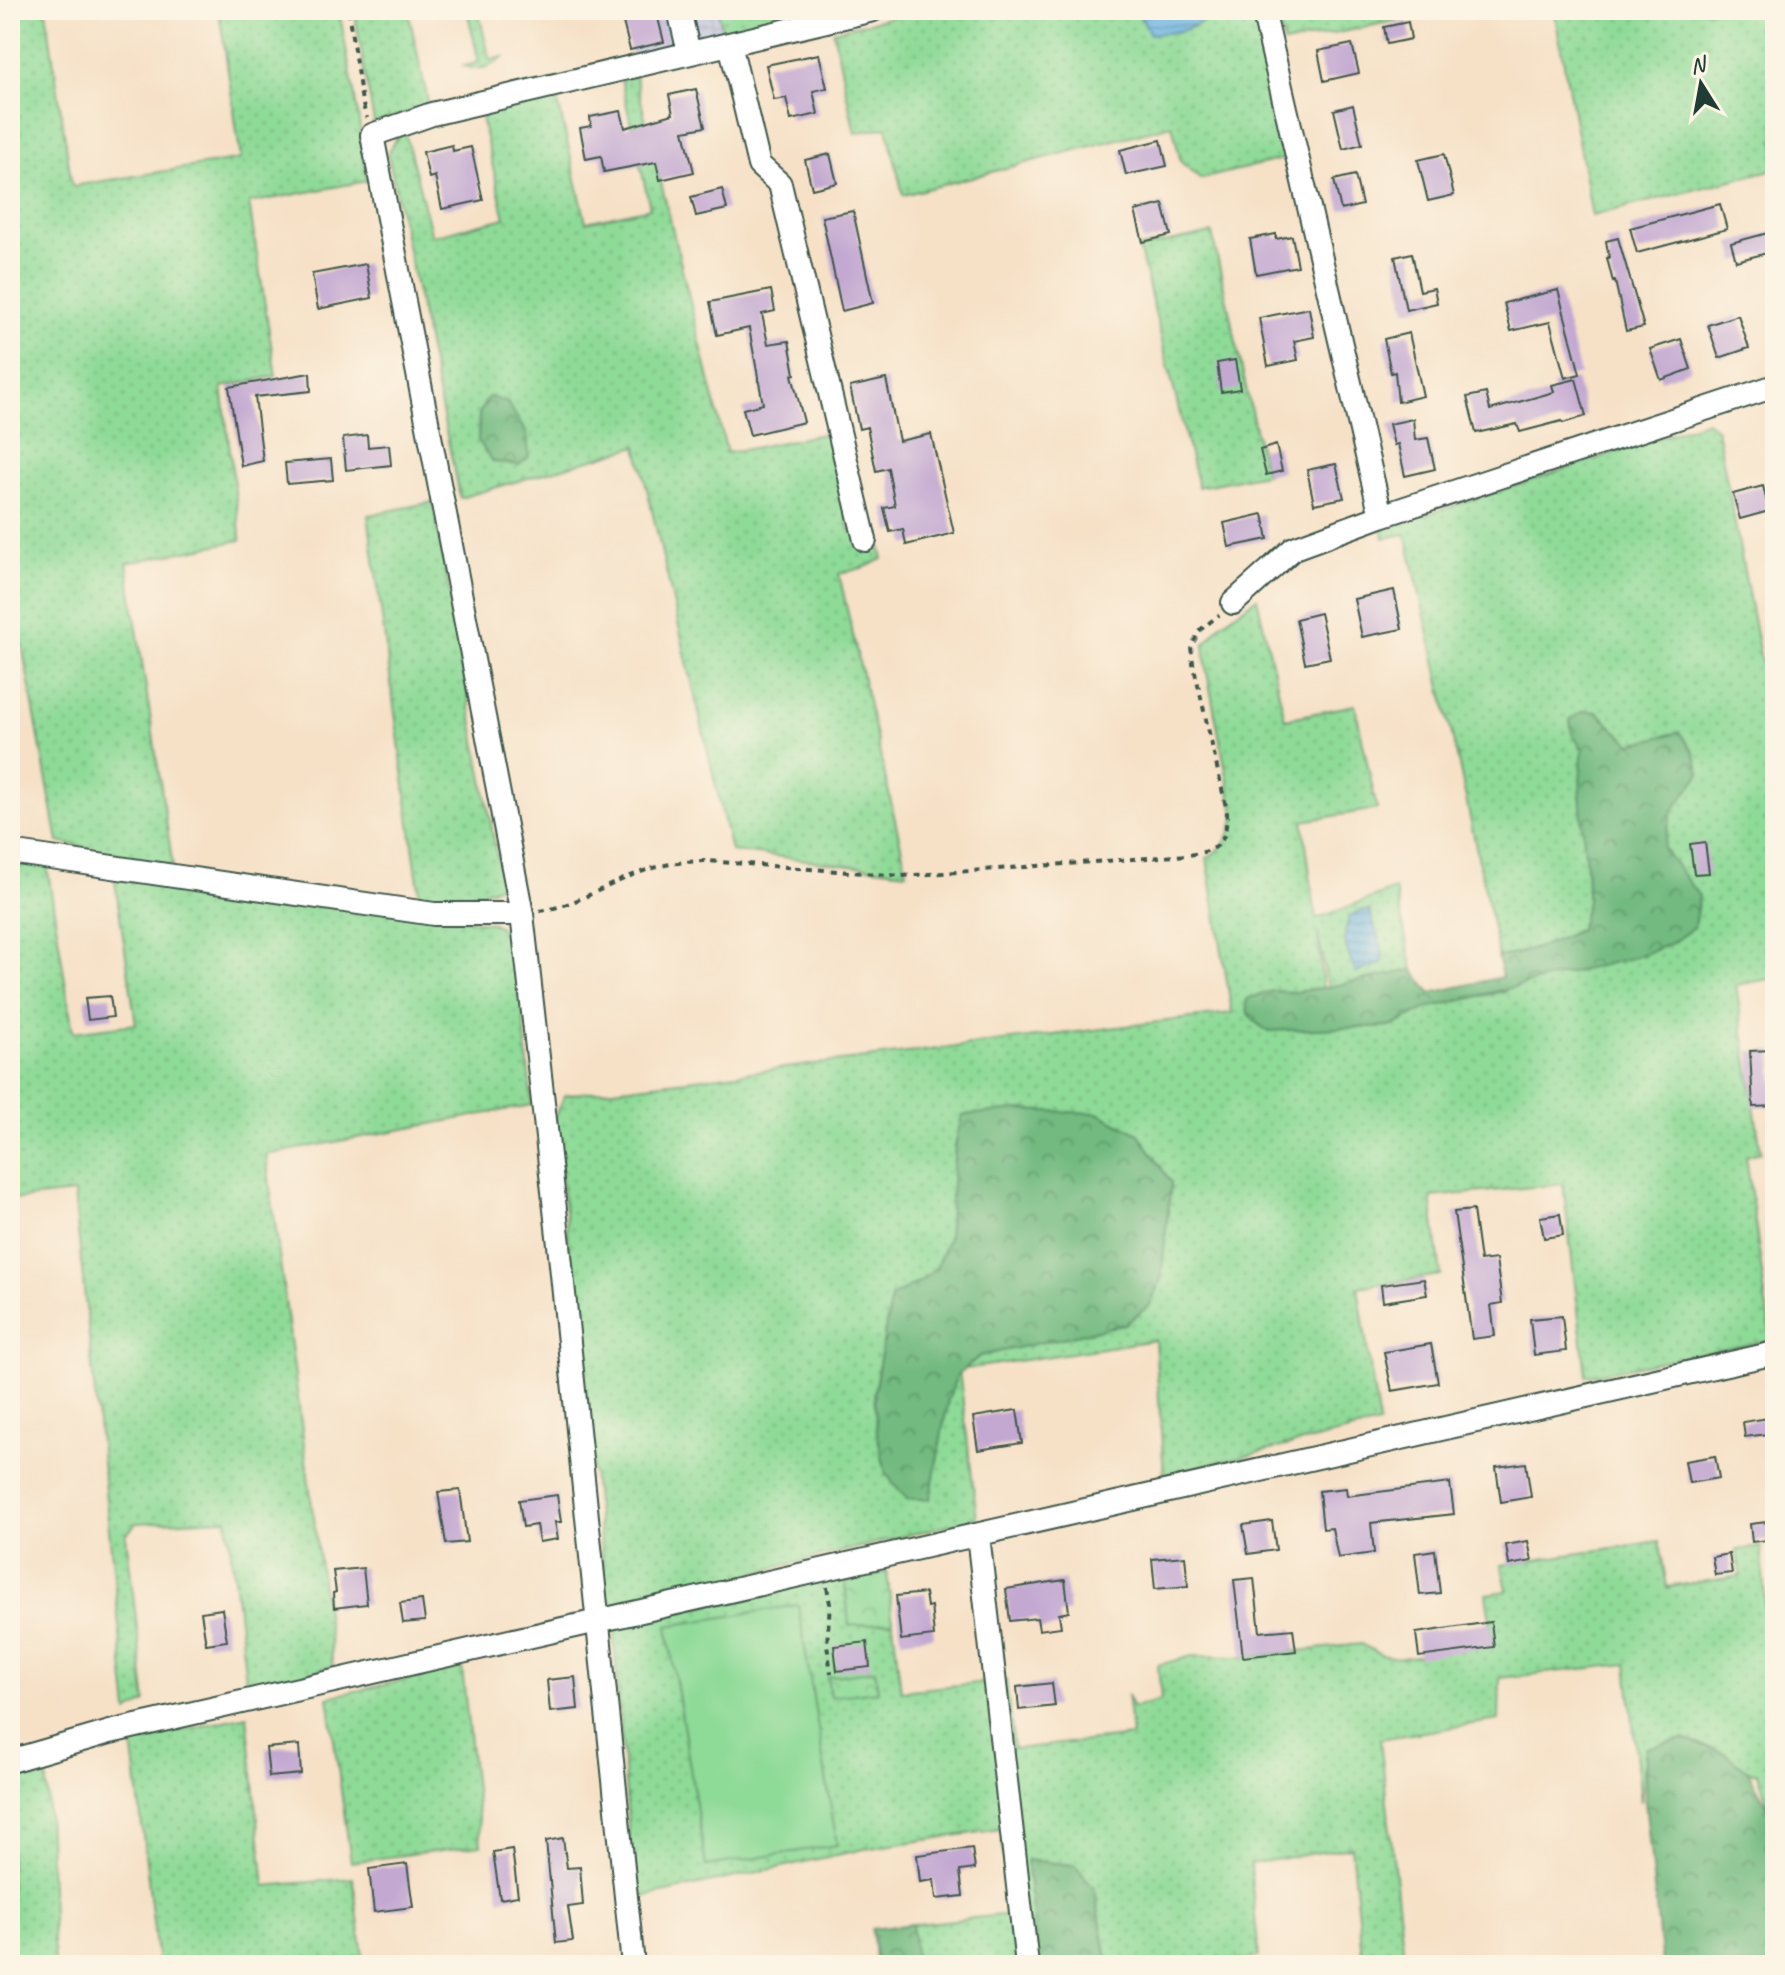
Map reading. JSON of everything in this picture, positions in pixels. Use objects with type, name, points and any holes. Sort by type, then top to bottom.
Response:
[{"type":"street","points":[[679,10],[689,53]]},
{"type":"street","points":[[633,1965],[522,914],[372,135],[432,114],[873,10]]},
{"type":"street","points":[[1263,10],[1381,516]]},
{"type":"street","points":[[730,44],[759,165],[780,184],[865,540]]},
{"type":"street","points":[[1233,603],[1294,548],[1381,516],[1775,386]]},
{"type":"street","points":[[10,852],[434,914],[522,914]]},
{"type":"street","points":[[10,1761],[110,1732],[1775,1353]]},
{"type":"street","points":[[978,1535],[1027,1965]]},
{"type":"path","points":[[348,10],[362,102],[372,135]]},
{"type":"path","points":[[522,914],[557,908],[634,874],[683,861],[902,876],[1206,853],[1219,844],[1227,832],[1227,811],[1191,647],[1200,630],[1233,603]]},
{"type":"path","points":[[825,1570],[830,1604],[827,1644],[831,1673]]},
{"type":"shaded area","points":[[620,10],[718,10],[724,39],[633,59]]},
{"type":"green space","points":[[10,10],[46,10],[72,186],[241,159],[219,10],[339,10],[367,181],[249,203],[276,376],[222,387],[241,540],[127,563],[173,866],[58,842],[10,579]]},
{"type":"green space","points":[[354,10],[408,10],[429,106],[374,123]]},
{"type":"green space","points":[[467,10],[478,10],[490,60],[503,57],[490,66],[464,66],[479,62]]},
{"type":"green space","points":[[718,10],[828,10],[724,39]]},
{"type":"green space","points":[[920,10],[1137,10],[1150,33],[1191,28],[1213,13],[1212,10],[1255,10],[1291,157],[1201,179],[1181,162],[1172,125],[903,195],[887,127],[855,133],[833,31]]},
{"type":"green space","points":[[1275,10],[1417,10],[1418,16],[1284,44]]},
{"type":"green space","points":[[1554,10],[1775,10],[1775,169],[1592,216]]},
{"type":"green space","points":[[635,76],[727,453],[827,433],[850,530],[875,526],[883,559],[839,574],[907,872],[731,851],[637,446],[460,498],[388,154],[394,141],[405,132],[432,236],[505,218],[480,113],[556,94],[586,222],[650,208],[621,80]]},
{"type":"green space","points":[[1212,233],[1265,474],[1198,487],[1139,248]]},
{"type":"green space","points":[[488,397],[507,402],[527,434],[529,457],[519,465],[493,462],[478,441],[479,414]]},
{"type":"green space","points":[[1707,421],[1717,429],[1775,734],[1775,978],[1736,985],[1761,1152],[1746,1156],[1771,1340],[1586,1376],[1563,1184],[1431,1197],[1441,1275],[1358,1287],[1379,1424],[1164,1475],[1155,1340],[959,1370],[977,1518],[617,1607],[606,1597],[555,1118],[565,1095],[1232,1013],[1207,858],[1226,841],[1235,818],[1204,645],[1221,624],[1257,598],[1285,719],[1355,705],[1377,809],[1303,821],[1316,919],[1395,889],[1413,970],[1328,987],[1318,934],[1325,1013],[1421,1009],[1506,991],[1406,534],[1384,538],[1383,529]]},
{"type":"green space","points":[[433,502],[502,885],[471,895],[452,897],[420,897],[368,515]]},
{"type":"green space","points":[[1584,711],[1598,712],[1632,744],[1679,732],[1694,752],[1700,774],[1672,812],[1663,848],[1699,896],[1694,927],[1672,943],[1639,956],[1425,1009],[1393,1026],[1268,1031],[1251,1018],[1247,999],[1272,991],[1295,992],[1413,970],[1431,993],[1502,977],[1498,957],[1540,947],[1580,929],[1587,899],[1580,787],[1583,750],[1572,734],[1570,719]]},
{"type":"green space","points":[[10,861],[47,865],[73,1032],[136,1024],[114,875],[493,923],[509,933],[516,945],[532,1105],[266,1155],[333,1666],[251,1689],[246,1679],[227,1519],[136,1523],[126,1535],[146,1702],[128,1712],[74,1193],[10,1200]]},
{"type":"green space","points":[[1018,1110],[1098,1113],[1139,1134],[1171,1182],[1161,1280],[1150,1305],[1125,1324],[980,1356],[957,1375],[948,1400],[930,1499],[907,1499],[886,1474],[877,1433],[874,1393],[891,1297],[919,1282],[936,1268],[948,1237],[955,1146],[962,1115]]},
{"type":"green space","points":[[1659,1541],[1667,1587],[1741,1576],[1736,1550],[1761,1547],[1775,1731],[1775,1814],[1770,1812],[1758,1773],[1748,1771],[1724,1753],[1646,1748],[1641,1802],[1627,1664],[1500,1678],[1499,1720],[1380,1739],[1405,1965],[1363,1965],[1351,1847],[1250,1864],[1259,1957],[1210,1965],[876,1965],[872,1929],[1010,1914],[1001,1829],[864,1849],[634,1899],[614,1641],[616,1630],[628,1623],[843,1574],[845,1582],[887,1572],[901,1691],[1006,1680],[1014,1749],[1132,1736],[1127,1695],[1133,1708],[1161,1700],[1158,1665],[1192,1656],[1243,1657],[1361,1644],[1381,1655],[1400,1658],[1494,1646],[1486,1594],[1507,1591],[1502,1565]]},
{"type":"green space","points":[[887,1572],[893,1622],[849,1626],[845,1582]]},
{"type":"green space","points":[[798,1605],[837,1845],[706,1866],[667,1626]]},
{"type":"green space","points":[[462,1668],[481,1845],[351,1862],[328,1697]]},
{"type":"green space","points":[[875,1670],[878,1691],[830,1697],[827,1677]]},
{"type":"green space","points":[[247,1716],[265,1886],[353,1878],[364,1965],[158,1965],[132,1741]]},
{"type":"green space","points":[[1683,1739],[1725,1753],[1748,1771],[1770,1812],[1775,1855],[1775,1965],[1662,1965],[1645,1801],[1646,1748]]},
{"type":"green space","points":[[46,1759],[54,1965],[10,1965],[10,1774]]},
{"type":"green space","points":[[1026,1860],[1075,1865],[1095,1890],[1108,1965],[1039,1965]]},
{"type":"green space","points":[[912,1924],[916,1965],[876,1965],[872,1929]]},
{"type":"water","points":[[1137,10],[1212,10],[1213,13],[1184,30],[1150,34]]},
{"type":"water","points":[[1369,910],[1383,952],[1382,963],[1356,973],[1345,932],[1350,916]]},
{"type":"building","points":[[620,10],[656,10],[664,42],[630,50]]},
{"type":"building","points":[[1408,22],[1411,39],[1387,44],[1384,27]]},
{"type":"building","points":[[1352,44],[1359,73],[1324,81],[1318,51]]},
{"type":"building","points":[[819,54],[827,88],[813,91],[818,114],[791,120],[786,98],[774,100],[766,65]]},
{"type":"building","points":[[696,89],[705,127],[684,131],[694,172],[660,180],[656,162],[604,172],[601,156],[586,159],[580,128],[591,126],[590,117],[621,111],[625,128],[673,114],[669,95]]},
{"type":"building","points":[[1353,105],[1362,144],[1343,149],[1334,110]]},
{"type":"building","points":[[1161,140],[1167,166],[1126,175],[1120,150]]},
{"type":"building","points":[[452,145],[453,151],[471,147],[483,200],[442,209],[435,176],[429,178],[423,152]]},
{"type":"building","points":[[830,154],[837,183],[812,189],[805,160]]},
{"type":"building","points":[[1444,154],[1454,195],[1428,201],[1418,160]]},
{"type":"building","points":[[1355,175],[1362,205],[1341,210],[1334,180]]},
{"type":"building","points":[[722,189],[727,209],[696,216],[691,197]]},
{"type":"building","points":[[1163,204],[1171,235],[1143,242],[1135,211]]},
{"type":"building","points":[[1720,204],[1727,229],[1637,253],[1630,228]]},
{"type":"building","points":[[853,211],[873,303],[842,311],[822,217]]},
{"type":"building","points":[[1775,231],[1775,251],[1736,261],[1731,243]]},
{"type":"building","points":[[1276,234],[1276,239],[1292,236],[1298,266],[1256,274],[1250,239]]},
{"type":"building","points":[[1618,238],[1644,327],[1626,331],[1607,258],[1606,241]]},
{"type":"building","points":[[1412,253],[1420,291],[1434,288],[1437,303],[1406,310],[1395,257]]},
{"type":"building","points":[[366,264],[372,298],[318,309],[312,274]]},
{"type":"building","points":[[771,290],[775,311],[762,314],[768,344],[789,341],[795,374],[792,375],[804,422],[750,435],[743,409],[763,404],[749,328],[717,335],[710,302]]},
{"type":"building","points":[[1558,290],[1580,374],[1565,378],[1550,322],[1511,331],[1504,303]]},
{"type":"building","points":[[1309,308],[1314,337],[1294,341],[1298,360],[1268,366],[1259,318]]},
{"type":"building","points":[[1738,315],[1749,348],[1719,358],[1708,325]]},
{"type":"building","points":[[1409,333],[1423,396],[1398,402],[1395,372],[1391,373],[1384,339]]},
{"type":"building","points":[[1681,339],[1691,369],[1661,380],[1650,349]]},
{"type":"building","points":[[1235,360],[1240,389],[1221,392],[1217,363]]},
{"type":"building","points":[[310,373],[311,391],[255,397],[263,461],[241,466],[229,387]]},
{"type":"building","points":[[886,379],[899,441],[931,434],[954,533],[906,545],[903,529],[890,532],[884,508],[895,506],[888,468],[876,471],[867,427],[859,429],[850,387]]},
{"type":"building","points":[[1576,379],[1586,416],[1520,432],[1517,424],[1476,433],[1467,397],[1486,393],[1490,410],[1554,392],[1552,385]]},
{"type":"building","points":[[1413,419],[1415,440],[1428,438],[1435,469],[1405,476],[1398,444],[1394,445],[1389,424]]},
{"type":"building","points":[[367,435],[368,447],[389,445],[391,465],[346,470],[343,438]]},
{"type":"building","points":[[1276,445],[1282,471],[1266,475],[1260,450]]},
{"type":"building","points":[[331,459],[333,480],[287,484],[285,463]]},
{"type":"building","points":[[1336,464],[1344,498],[1314,504],[1307,470]]},
{"type":"building","points":[[1763,486],[1769,511],[1740,519],[1733,494]]},
{"type":"building","points":[[1263,514],[1268,539],[1229,547],[1224,523]]},
{"type":"building","points":[[1394,590],[1402,629],[1362,637],[1354,599]]},
{"type":"building","points":[[1320,613],[1330,658],[1305,663],[1296,619]]},
{"type":"building","points":[[1705,842],[1709,873],[1694,874],[1690,844]]},
{"type":"building","points":[[110,996],[113,1017],[88,1020],[85,998]]},
{"type":"building","points":[[1772,1050],[1775,1106],[1753,1107],[1750,1051]]},
{"type":"building","points":[[1473,1210],[1480,1261],[1496,1259],[1502,1303],[1491,1305],[1495,1336],[1472,1339],[1454,1212]]},
{"type":"building","points":[[1560,1214],[1563,1235],[1544,1238],[1540,1217]]},
{"type":"building","points":[[1424,1279],[1427,1295],[1383,1302],[1381,1285]]},
{"type":"building","points":[[1562,1316],[1566,1351],[1534,1355],[1530,1319]]},
{"type":"building","points":[[1431,1344],[1438,1383],[1392,1391],[1384,1352]]},
{"type":"building","points":[[1017,1410],[1022,1443],[978,1450],[973,1417]]},
{"type":"building","points":[[1775,1417],[1775,1433],[1745,1437],[1743,1422]]},
{"type":"building","points":[[1715,1456],[1719,1478],[1689,1483],[1685,1461]]},
{"type":"building","points":[[1526,1463],[1531,1497],[1501,1502],[1496,1467]]},
{"type":"building","points":[[1450,1483],[1454,1514],[1371,1523],[1374,1553],[1338,1558],[1332,1528],[1323,1529],[1319,1491],[1346,1488],[1347,1496]]},
{"type":"building","points":[[460,1490],[467,1542],[446,1544],[438,1492]]},
{"type":"building","points":[[557,1495],[561,1522],[555,1522],[558,1539],[539,1542],[536,1525],[523,1527],[519,1500]]},
{"type":"building","points":[[1272,1521],[1276,1550],[1248,1554],[1243,1525]]},
{"type":"building","points":[[1775,1521],[1775,1539],[1752,1542],[1750,1524]]},
{"type":"building","points":[[1528,1541],[1532,1561],[1509,1565],[1506,1545]]},
{"type":"building","points":[[1435,1550],[1440,1593],[1420,1595],[1415,1553]]},
{"type":"building","points":[[1729,1554],[1732,1573],[1715,1575],[1712,1557]]},
{"type":"building","points":[[1185,1556],[1188,1586],[1155,1589],[1152,1559]]},
{"type":"building","points":[[363,1568],[367,1604],[334,1608],[333,1593],[336,1592],[333,1571]]},
{"type":"building","points":[[1254,1578],[1260,1632],[1293,1629],[1296,1651],[1243,1657],[1234,1580]]},
{"type":"building","points":[[1065,1580],[1069,1612],[1059,1614],[1061,1627],[1039,1630],[1037,1618],[1010,1621],[1006,1589]]},
{"type":"building","points":[[925,1593],[927,1607],[931,1606],[934,1636],[901,1640],[896,1596]]},
{"type":"building","points":[[422,1600],[425,1621],[403,1623],[400,1603]]},
{"type":"building","points":[[222,1609],[227,1641],[206,1644],[201,1612]]},
{"type":"building","points":[[1491,1622],[1494,1647],[1419,1657],[1416,1633]]},
{"type":"building","points":[[867,1642],[870,1667],[837,1671],[834,1646]]},
{"type":"building","points":[[575,1677],[578,1709],[550,1712],[547,1680]]},
{"type":"building","points":[[1052,1683],[1055,1706],[1019,1710],[1017,1687]]},
{"type":"building","points":[[299,1745],[301,1774],[269,1777],[266,1748]]},
{"type":"building","points":[[563,1838],[567,1868],[580,1867],[583,1905],[568,1907],[573,1941],[556,1943],[546,1841]]},
{"type":"building","points":[[972,1848],[975,1869],[960,1871],[963,1896],[936,1899],[934,1880],[920,1882],[917,1855]]},
{"type":"building","points":[[512,1849],[518,1896],[500,1899],[493,1852]]},
{"type":"building","points":[[407,1864],[413,1907],[374,1912],[369,1869]]}]
